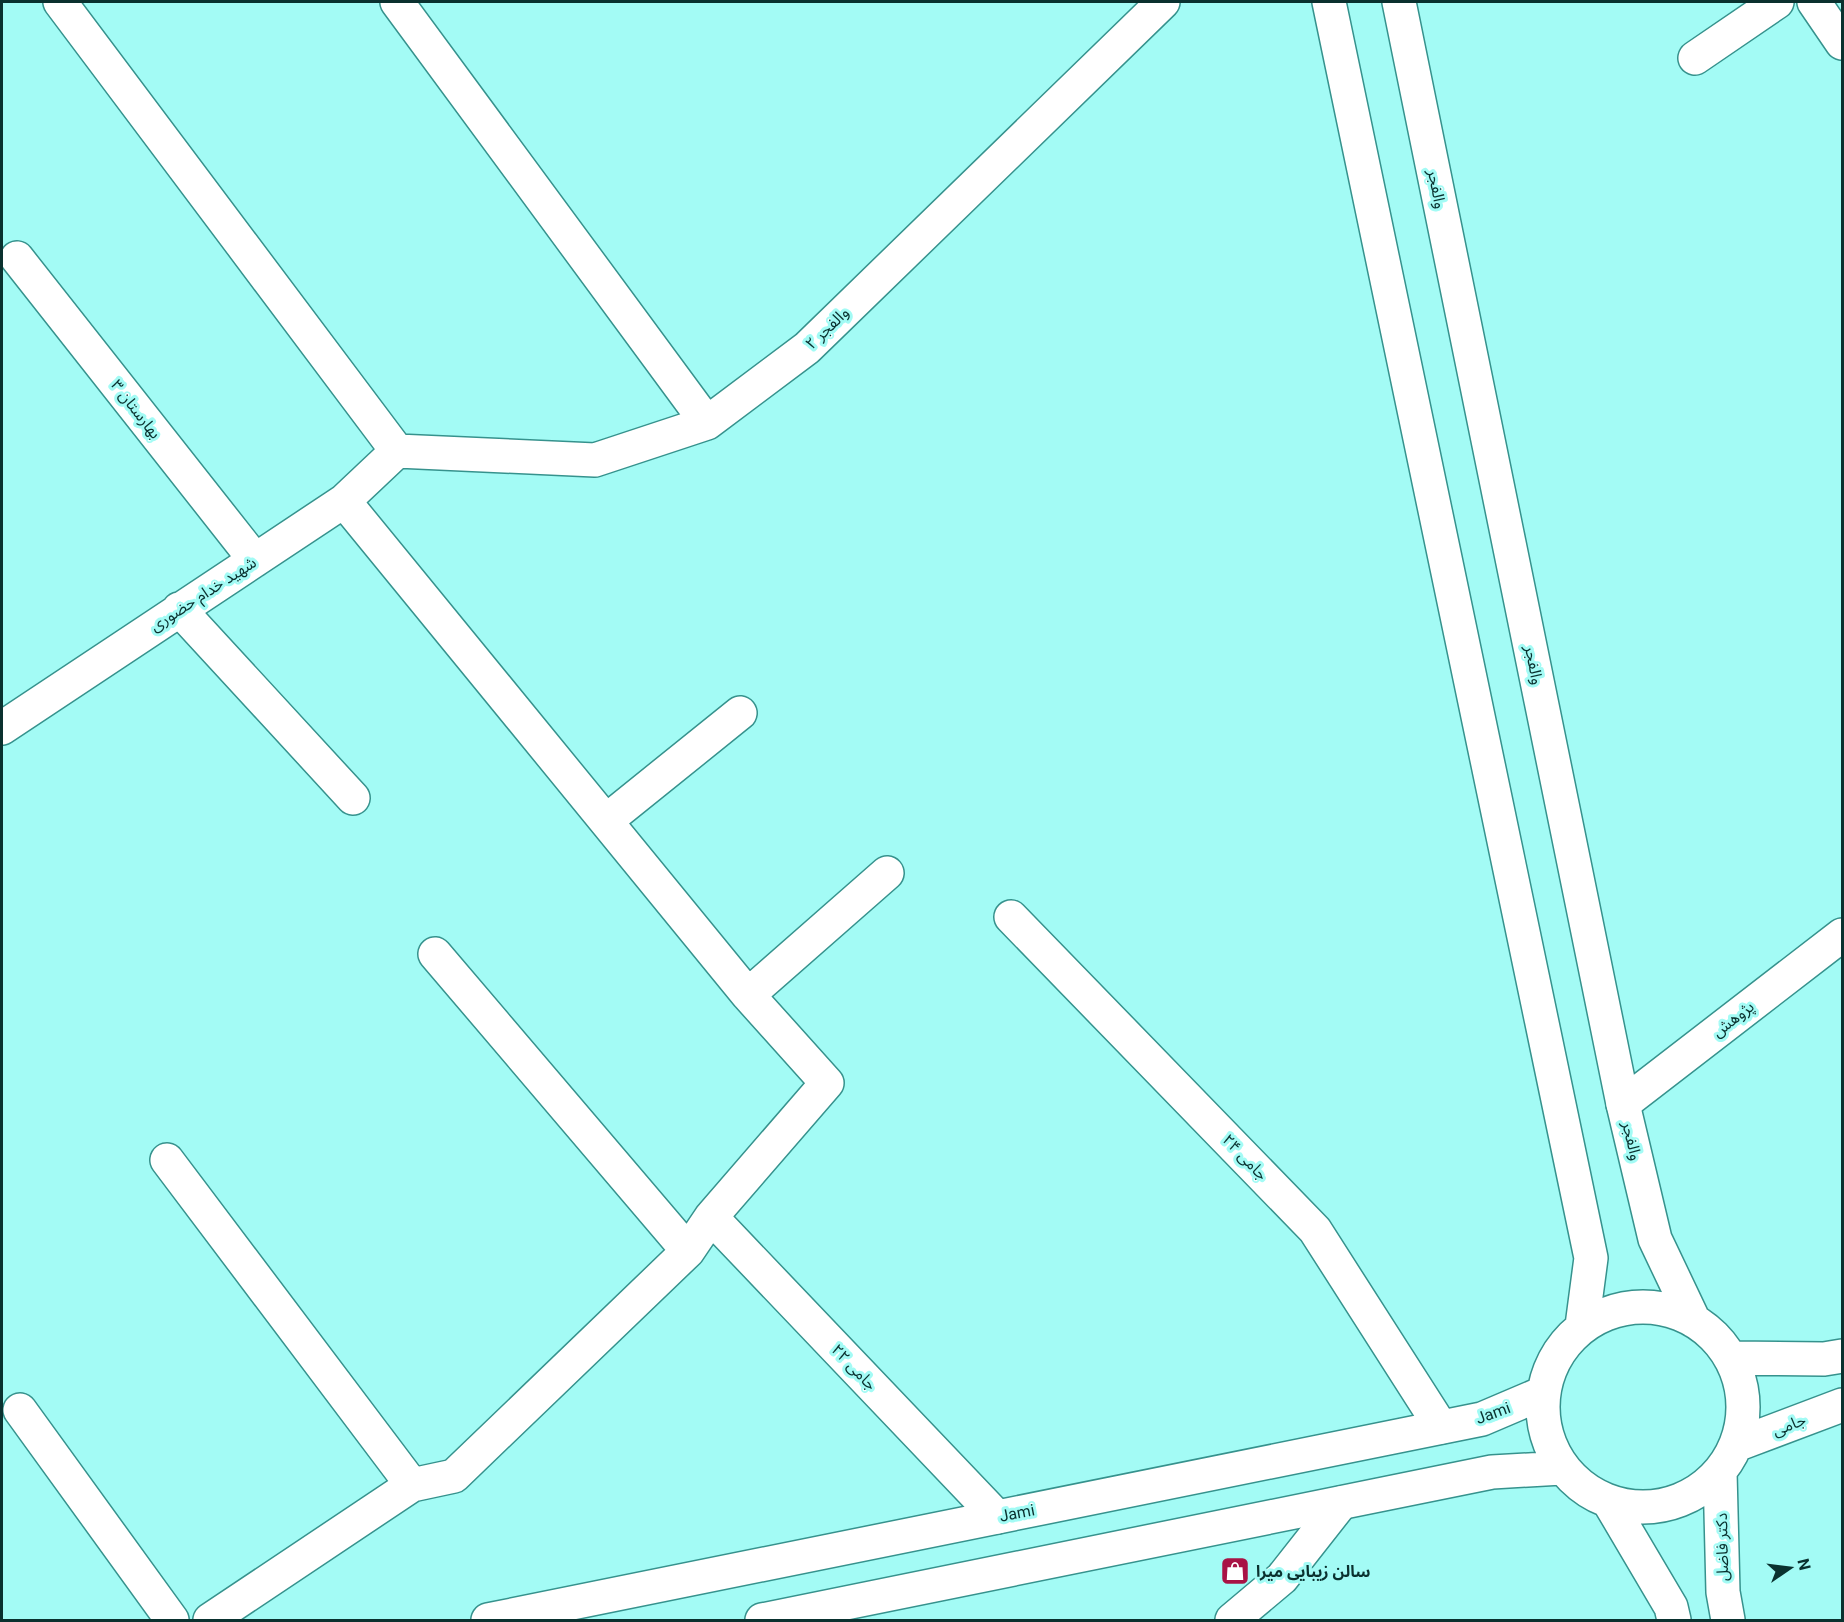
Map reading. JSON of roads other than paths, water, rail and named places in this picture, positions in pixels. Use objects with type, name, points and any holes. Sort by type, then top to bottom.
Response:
[{"type":"street","points":[[60,2],[397,451]]},
{"type":"street","points":[[397,2],[707,423]]},
{"type":"street","name":"والفجر ۲","points":[[397,451],[596,460],[707,423],[807,348],[1163,2]]},
{"type":"street","points":[[1329,2],[1591,1258],[1582,1326]]},
{"type":"street","name":"والفجر","points":[[1399,2],[1623,1104],[1655,1239],[1694,1321]]},
{"type":"street","points":[[1695,58],[1777,2]]},
{"type":"street","points":[[1814,2],[1842,43]]},
{"type":"street","name":"بهارستان ۳","points":[[17,258],[255,560]]},
{"type":"street","name":"شهید خدام حضوری","points":[[2,728],[344,501],[397,451]]},
{"type":"street","points":[[210,1620],[412,1485],[454,1476],[688,1251],[711,1217],[827,1083],[748,995],[344,501]]},
{"type":"street","points":[[179,609],[353,798]]},
{"type":"street","points":[[606,821],[740,713]]},
{"type":"street","points":[[748,995],[887,873]]},
{"type":"street","name":"جامی ۲۴","points":[[1011,917],[1315,1230],[1441,1427]]},
{"type":"street","name":"پژوهش","points":[[1623,1104],[1842,934]]},
{"type":"street","points":[[435,954],[688,1251]]},
{"type":"street","points":[[167,1160],[412,1485]]},
{"type":"street","name":"جامی ۲۲","points":[[711,1217],[997,1517]]},
{"type":"street","points":[[1637,1307],[1667,1309],[1694,1321],[1715,1337],[1730,1358],[1740,1383],[1743,1414],[1728,1459],[1696,1493],[1667,1505],[1638,1508],[1609,1502],[1583,1488],[1562,1468],[1549,1444],[1543,1419],[1543,1393],[1550,1367],[1563,1345],[1582,1326],[1608,1312],[1637,1307]]},
{"type":"street","points":[[1730,1358],[1824,1359],[1842,1356]]},
{"type":"street","name":"Jami","points":[[488,1620],[1482,1419],[1543,1393]]},
{"type":"street","name":"جامی","points":[[1728,1459],[1842,1405]]},
{"type":"street","points":[[20,1410],[172,1620]]},
{"type":"street","name":"دکتر فاضل","points":[[1728,1459],[1723,1592],[1728,1620]]},
{"type":"street","points":[[762,1620],[1492,1472],[1562,1468]]},
{"type":"street","points":[[1609,1502],[1671,1607],[1674,1620]]},
{"type":"street","points":[[1232,1620],[1282,1578],[1341,1503]]},
{"type":"place","name":"سالن زیبایی میرا","points":[[1235,1571]]}]
